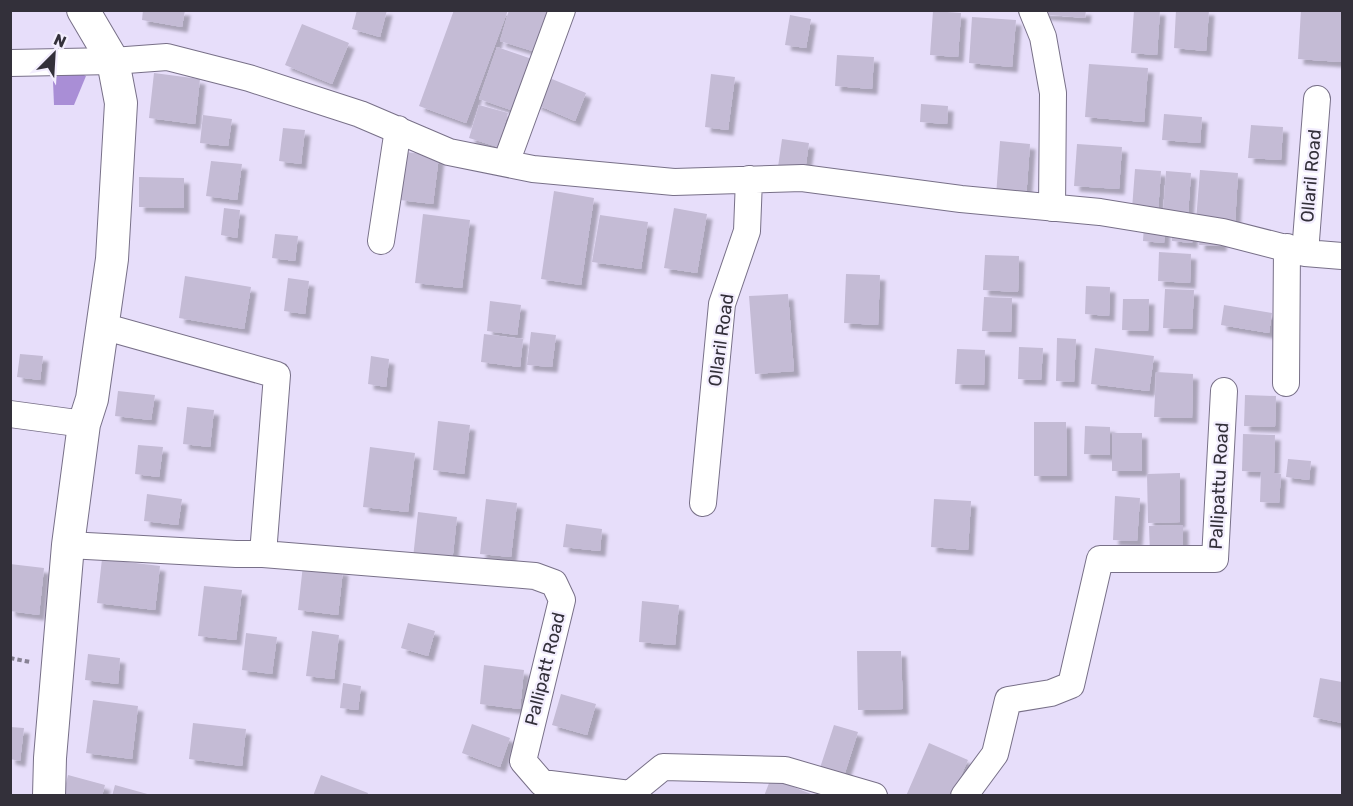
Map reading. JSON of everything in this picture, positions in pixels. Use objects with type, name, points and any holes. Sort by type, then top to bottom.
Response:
[{"type":"main road","points":[[49,795],[50,758],[68,545],[84,424],[92,399],[112,259],[121,103],[113,61],[83,10]]},
{"type":"street","points":[[506,163],[562,10]]},
{"type":"street","points":[[1032,10],[1043,37],[1053,93],[1052,208]]},
{"type":"street","points":[[10,63],[113,61],[167,57],[249,78],[360,114],[449,152],[533,169],[674,182],[802,178],[960,199],[1100,212],[1223,232],[1296,250],[1342,256]]},
{"type":"street","name":"Ollaril Road","points":[[1286,383],[1296,250],[1317,99]]},
{"type":"street","points":[[381,241],[398,129]]},
{"type":"street","name":"Ollaril Road","points":[[703,503],[722,304],[747,231],[750,180]]},
{"type":"street","points":[[102,326],[277,375],[263,554]]},
{"type":"street","name":"Pallipattu Road","points":[[964,795],[995,754],[1008,700],[1051,693],[1071,685],[1100,559],[1215,559],[1224,392]]},
{"type":"street","points":[[10,414],[84,424]]},
{"type":"street","name":"Pallipatt Road","points":[[68,545],[263,554],[535,576],[554,583],[562,600],[523,761],[542,783],[586,792],[630,794],[663,767],[785,770],[874,795]]},
{"type":"shaded area","points":[[65,66],[86,76],[74,105],[54,105],[53,81]]},
{"type":"building","points":[[143,10],[185,10],[182,27],[142,20]]},
{"type":"building","points":[[357,10],[387,10],[380,37],[352,29]]},
{"type":"building","points":[[454,10],[508,10],[466,123],[419,106]]},
{"type":"building","points":[[509,10],[552,10],[539,53],[500,41]]},
{"type":"building","points":[[1039,10],[1086,10],[1085,18],[1039,14]]},
{"type":"building","points":[[1134,10],[1160,10],[1157,55],[1131,53]]},
{"type":"building","points":[[1176,10],[1209,10],[1206,51],[1174,48]]},
{"type":"building","points":[[1301,10],[1342,10],[1341,62],[1298,59]]},
{"type":"building","points":[[933,11],[961,13],[958,57],[930,55]]},
{"type":"building","points":[[790,15],[811,19],[806,48],[785,45]]},
{"type":"building","points":[[972,17],[1016,20],[1012,67],[969,63]]},
{"type":"building","points":[[302,24],[349,43],[332,84],[285,65]]},
{"type":"building","points":[[497,47],[532,59],[514,111],[479,99]]},
{"type":"building","points":[[837,55],[874,57],[872,89],[835,86]]},
{"type":"building","points":[[1089,64],[1148,68],[1144,122],[1085,117]]},
{"type":"building","points":[[154,73],[200,79],[195,124],[149,118]]},
{"type":"building","points":[[711,74],[735,77],[728,130],[705,127]]},
{"type":"building","points":[[547,77],[586,93],[575,121],[535,104]]},
{"type":"building","points":[[921,104],[948,106],[947,124],[920,122]]},
{"type":"building","points":[[479,105],[508,113],[498,147],[469,138]]},
{"type":"building","points":[[1164,114],[1202,117],[1200,143],[1162,140]]},
{"type":"building","points":[[203,115],[232,119],[228,146],[200,143]]},
{"type":"building","points":[[1251,125],[1283,127],[1281,160],[1248,158]]},
{"type":"building","points":[[283,128],[305,130],[301,164],[279,161]]},
{"type":"building","points":[[782,139],[809,143],[805,171],[778,167]]},
{"type":"building","points":[[1000,141],[1030,144],[1026,199],[996,196]]},
{"type":"building","points":[[1077,144],[1122,147],[1119,189],[1074,186]]},
{"type":"building","points":[[406,152],[439,156],[433,204],[400,200]]},
{"type":"building","points":[[211,161],[242,164],[237,200],[206,196]]},
{"type":"building","points":[[1135,169],[1161,171],[1158,211],[1132,209]]},
{"type":"building","points":[[1200,170],[1238,173],[1235,224],[1196,221]]},
{"type":"building","points":[[1166,171],[1191,173],[1188,215],[1163,213]]},
{"type":"building","points":[[139,177],[184,178],[184,208],[139,207]]},
{"type":"building","points":[[554,191],[594,198],[581,285],[541,279]]},
{"type":"building","points":[[224,208],[240,210],[237,238],[221,235]]},
{"type":"building","points":[[674,208],[707,214],[697,273],[664,268]]},
{"type":"building","points":[[423,214],[470,220],[462,288],[415,283]]},
{"type":"building","points":[[600,215],[648,222],[641,269],[592,262]]},
{"type":"building","points":[[1144,225],[1165,226],[1164,243],[1143,241]]},
{"type":"building","points":[[1172,230],[1193,232],[1192,243],[1172,241]]},
{"type":"building","points":[[275,234],[298,236],[295,261],[272,258]]},
{"type":"building","points":[[1200,234],[1222,235],[1221,246],[1199,245]]},
{"type":"building","points":[[1159,252],[1191,254],[1190,283],[1158,281]]},
{"type":"building","points":[[985,255],[1019,256],[1018,292],[983,290]]},
{"type":"building","points":[[846,274],[880,275],[878,325],[844,323]]},
{"type":"building","points":[[185,276],[251,287],[244,329],[179,318]]},
{"type":"building","points":[[288,278],[309,281],[305,314],[284,311]]},
{"type":"building","points":[[1086,286],[1110,287],[1109,316],[1085,314]]},
{"type":"building","points":[[1165,289],[1194,290],[1192,329],[1163,328]]},
{"type":"building","points":[[788,294],[794,371],[755,374],[749,296]]},
{"type":"building","points":[[984,297],[1012,298],[1011,332],[982,331]]},
{"type":"building","points":[[1123,299],[1149,299],[1148,331],[1122,330]]},
{"type":"building","points":[[490,301],[521,305],[517,335],[487,331]]},
{"type":"building","points":[[1224,305],[1272,313],[1269,333],[1221,325]]},
{"type":"building","points":[[531,332],[556,335],[552,367],[527,365]]},
{"type":"building","points":[[484,334],[523,339],[520,367],[481,362]]},
{"type":"building","points":[[1057,338],[1076,339],[1074,382],[1056,381]]},
{"type":"building","points":[[1019,347],[1043,348],[1041,380],[1018,379]]},
{"type":"building","points":[[1095,348],[1154,356],[1149,391],[1091,384]]},
{"type":"building","points":[[957,349],[985,350],[984,385],[955,384]]},
{"type":"building","points":[[20,354],[43,356],[40,380],[17,377]]},
{"type":"building","points":[[371,356],[389,359],[386,387],[368,384]]},
{"type":"building","points":[[1156,372],[1193,374],[1192,418],[1154,417]]},
{"type":"building","points":[[118,391],[155,395],[151,420],[115,416]]},
{"type":"building","points":[[1245,395],[1276,396],[1275,427],[1244,426]]},
{"type":"building","points":[[187,407],[214,410],[210,447],[183,444]]},
{"type":"building","points":[[438,421],[470,425],[464,474],[433,470]]},
{"type":"building","points":[[1034,422],[1066,422],[1067,476],[1034,476]]},
{"type":"building","points":[[1085,426],[1110,427],[1110,455],[1084,454]]},
{"type":"building","points":[[1112,433],[1142,433],[1142,471],[1112,471]]},
{"type":"building","points":[[1243,434],[1275,435],[1274,473],[1281,474],[1279,503],[1260,502],[1261,472],[1242,471]]},
{"type":"building","points":[[138,445],[163,447],[159,477],[135,474]]},
{"type":"building","points":[[370,447],[415,453],[408,512],[363,507]]},
{"type":"building","points":[[1288,459],[1311,461],[1309,480],[1286,477]]},
{"type":"building","points":[[1180,473],[1180,522],[1148,523],[1147,474]]},
{"type":"building","points":[[147,494],[182,499],[178,525],[144,521]]},
{"type":"building","points":[[1115,496],[1140,498],[1137,541],[1113,540]]},
{"type":"building","points":[[486,499],[517,503],[511,557],[480,554]]},
{"type":"building","points":[[934,499],[971,501],[968,550],[931,547]]},
{"type":"building","points":[[418,512],[457,517],[452,563],[413,558]]},
{"type":"building","points":[[566,524],[602,529],[600,551],[563,547]]},
{"type":"building","points":[[1183,525],[1183,554],[1150,554],[1149,526]]},
{"type":"building","points":[[102,559],[160,566],[155,610],[97,603]]},
{"type":"building","points":[[10,564],[44,568],[39,615],[10,611]]},
{"type":"building","points":[[303,565],[343,570],[338,615],[298,610]]},
{"type":"building","points":[[204,586],[242,590],[236,640],[198,636]]},
{"type":"building","points":[[642,601],[679,605],[675,645],[639,642]]},
{"type":"building","points":[[408,623],[435,631],[428,656],[401,648]]},
{"type":"building","points":[[312,631],[339,635],[334,679],[306,676]]},
{"type":"building","points":[[246,633],[277,637],[272,674],[242,670]]},
{"type":"building","points":[[857,651],[901,651],[903,709],[858,710]]},
{"type":"building","points":[[88,654],[120,658],[118,684],[85,680]]},
{"type":"building","points":[[484,665],[524,670],[520,709],[480,704]]},
{"type":"building","points":[[1320,678],[1342,682],[1342,723],[1313,717]]},
{"type":"building","points":[[343,683],[361,686],[358,710],[340,708]]},
{"type":"building","points":[[561,694],[596,704],[587,735],[552,725]]},
{"type":"building","points":[[93,700],[138,706],[132,759],[86,753]]},
{"type":"building","points":[[193,723],[246,729],[242,766],[189,759]]},
{"type":"building","points":[[472,724],[510,738],[500,767],[462,753]]},
{"type":"building","points":[[834,725],[858,732],[843,779],[819,771]]},
{"type":"building","points":[[10,727],[24,728],[20,761],[10,759]]},
{"type":"building","points":[[929,743],[968,760],[952,796],[906,796]]},
{"type":"building","points":[[68,775],[105,785],[102,796],[63,796]]},
{"type":"building","points":[[321,775],[368,793],[367,796],[313,796]]},
{"type":"building","points":[[771,778],[811,794],[810,796],[764,796]]},
{"type":"building","points":[[115,785],[151,795],[151,796],[112,796]]}]
